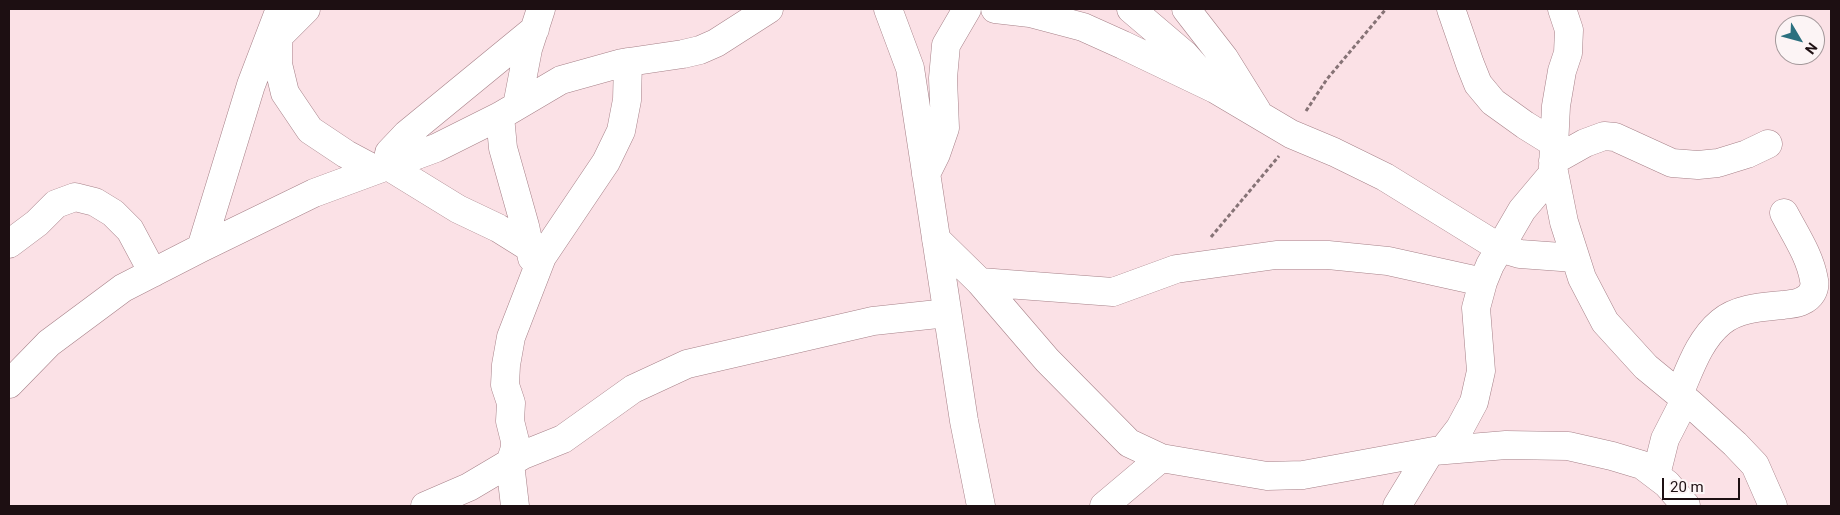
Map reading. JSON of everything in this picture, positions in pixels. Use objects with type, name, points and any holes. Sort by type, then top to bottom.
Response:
[{"type":"street","points":[[201,248],[251,85],[271,44],[280,9]]},
{"type":"street","points":[[271,44],[306,9]]},
{"type":"street","points":[[11,378],[48,343],[123,288],[201,248],[314,193],[436,148],[509,111],[561,80],[588,71],[628,62],[700,50],[716,43],[769,9]]},
{"type":"street","points":[[926,174],[936,154],[944,128],[943,78],[946,44],[966,9]]},
{"type":"street","points":[[995,9],[1030,13],[1083,27],[1215,89],[1293,135],[1334,152],[1385,177],[1500,248],[1520,254],[1575,258]]},
{"type":"street","points":[[1131,9],[1185,55],[1215,89]]},
{"type":"street","points":[[1186,9],[1224,58],[1261,116]]},
{"type":"street","points":[[1451,9],[1478,84],[1493,102],[1525,125],[1554,159]]},
{"type":"street","points":[[1562,9],[1568,30],[1568,52],[1562,71],[1556,106],[1554,159],[1564,222],[1582,278],[1605,322],[1646,367],[1735,444],[1755,465],[1773,506]]},
{"type":"street","points":[[885,10],[910,68],[964,421],[981,506]]},
{"type":"street","points":[[382,168],[389,152],[406,134],[538,19]]},
{"type":"street","points":[[515,506],[510,463],[515,448],[510,421],[511,403],[505,385],[506,364],[511,337],[533,260],[526,226],[503,148],[509,111],[538,19]]},
{"type":"street","points":[[271,44],[285,93],[310,130],[346,154],[382,168],[458,209],[498,228],[533,260]]},
{"type":"street","points":[[533,260],[542,258],[560,228],[606,162],[621,131],[627,100],[628,62]]},
{"type":"street","points":[[1397,506],[1437,451],[1460,428],[1474,402],[1481,371],[1476,308],[1483,282],[1490,265],[1554,159],[1584,142],[1604,136],[1616,137],[1672,163],[1698,165],[1718,163],[1747,154],[1768,144]]},
{"type":"street","points":[[9,244],[37,223],[56,204],[75,197],[95,202],[113,213],[130,230],[153,273]]},
{"type":"street","points":[[1656,475],[1665,439],[1682,397],[1697,350],[1720,322],[1732,315],[1754,308],[1801,302],[1813,292],[1815,287],[1803,249],[1784,213]]},
{"type":"street","points":[[936,240],[980,282],[1048,360],[1129,443],[1161,458],[1267,476],[1303,475],[1437,451],[1506,445],[1568,446],[1642,465],[1667,484],[1686,506]]},
{"type":"street","points":[[980,282],[1114,292],[1176,269],[1190,266],[1276,255],[1328,255],[1388,261],[1483,282]]},
{"type":"street","points":[[425,506],[470,487],[510,463],[563,439],[633,389],[687,364],[874,321],[948,313]]},
{"type":"street","points":[[1104,506],[1161,458]]},
{"type":"path","points":[[1190,266],[1212,236],[1265,174],[1293,135],[1327,80],[1386,9]]}]
